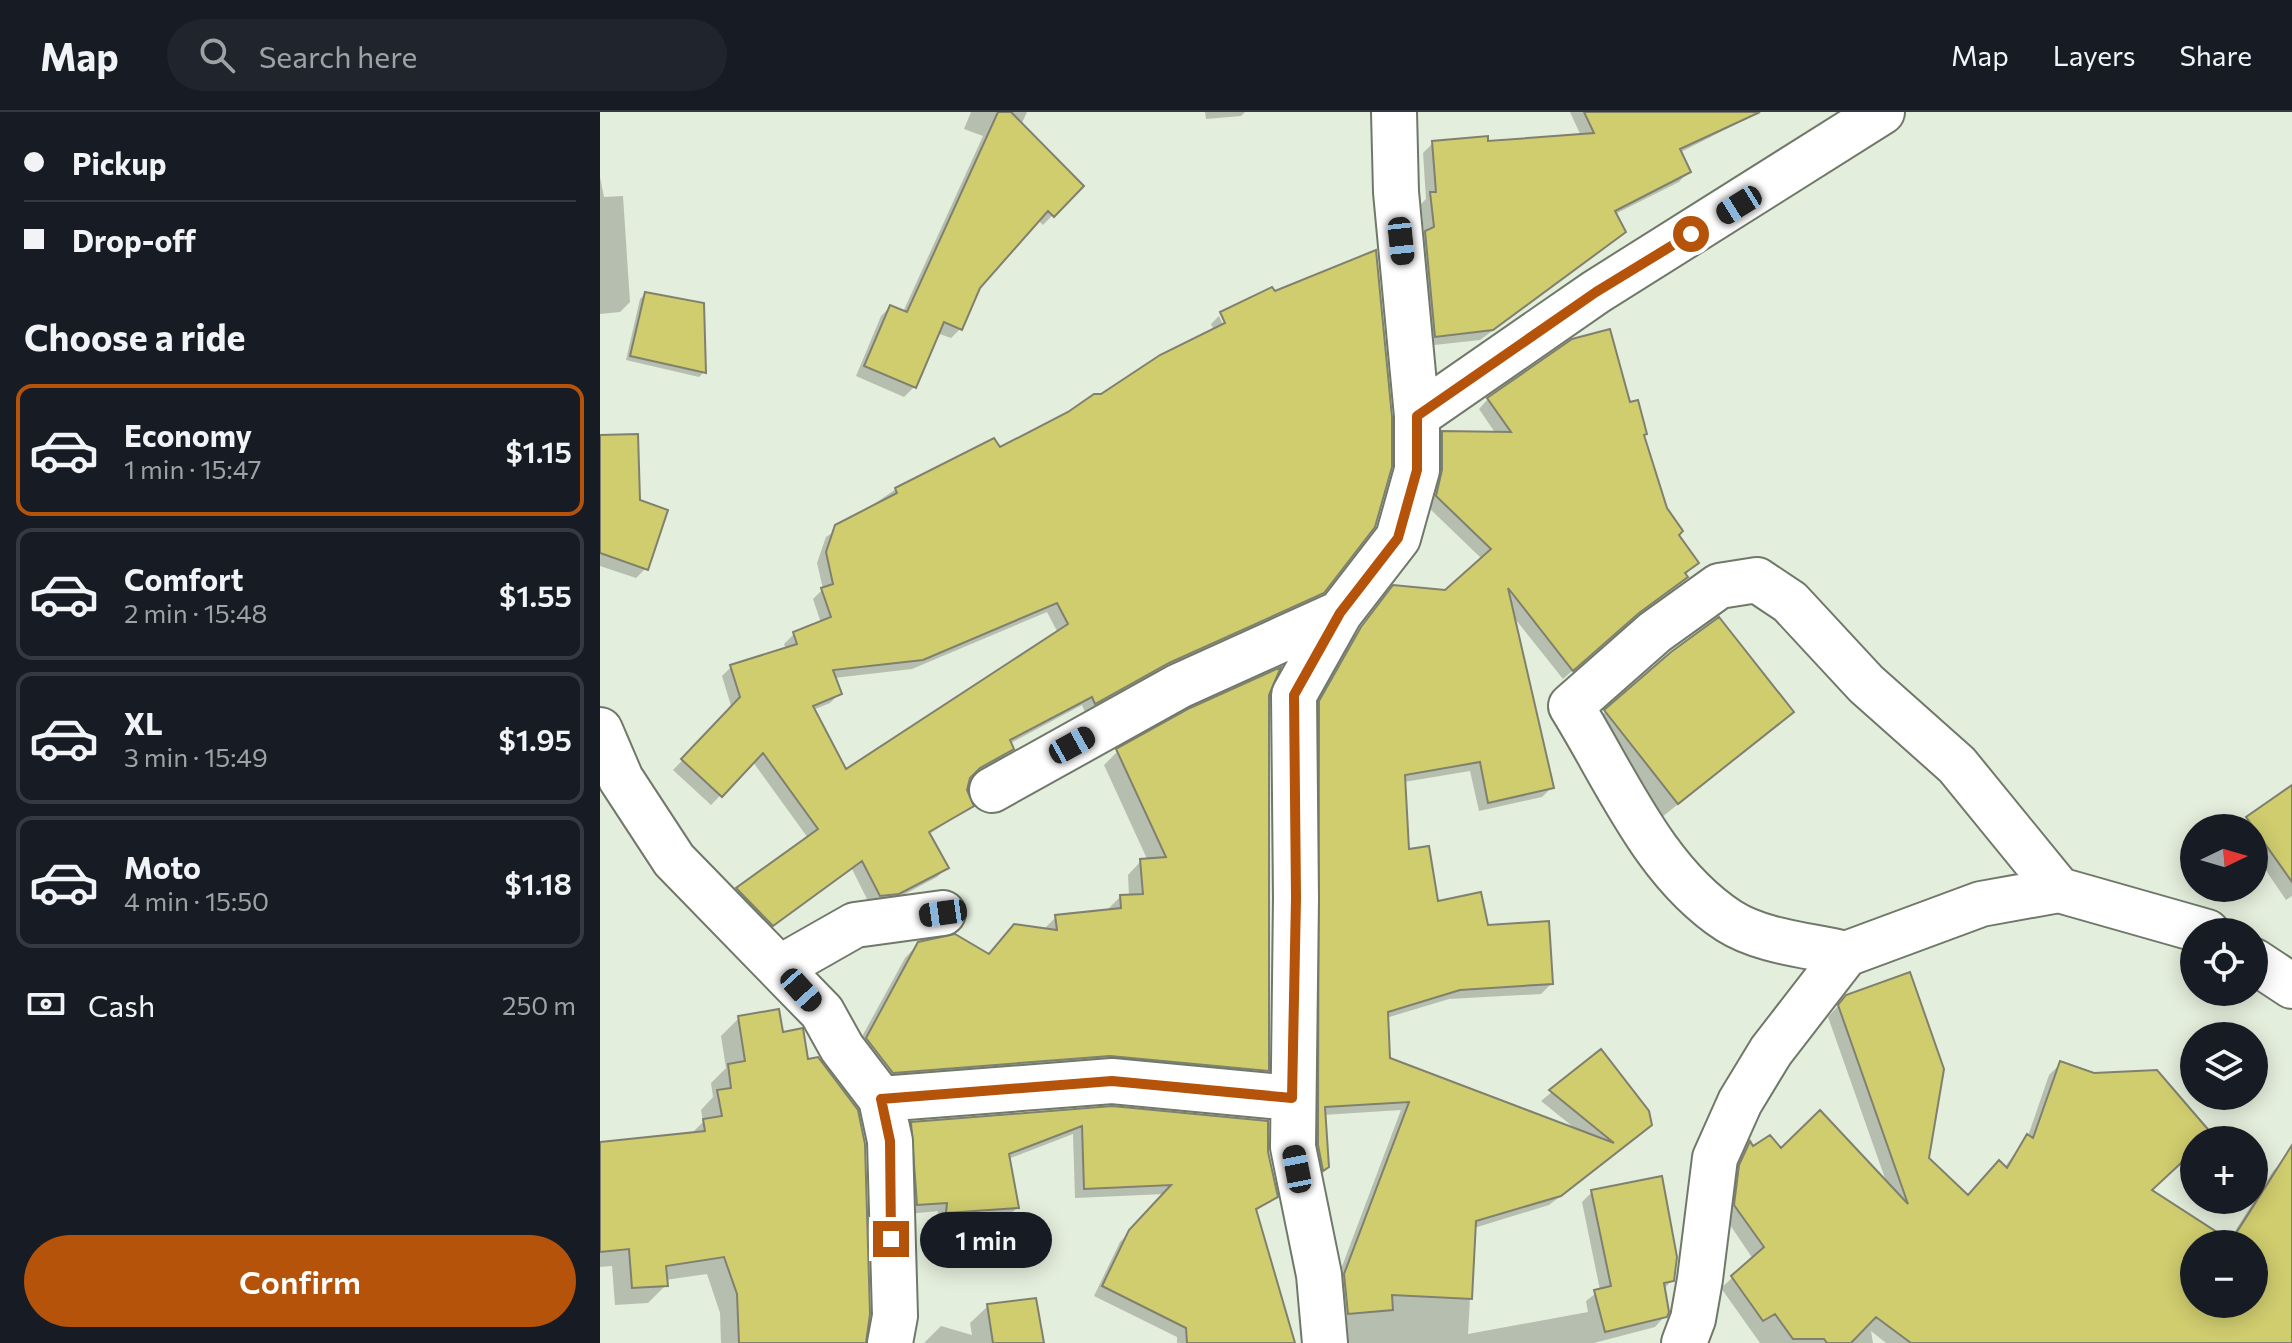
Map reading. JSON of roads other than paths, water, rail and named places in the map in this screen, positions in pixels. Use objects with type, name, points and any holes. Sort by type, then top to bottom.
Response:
[{"type":"street","points":[[1325,1343],[1319,1275],[1293,1147],[1296,898],[1294,695],[1340,613],[1398,538],[1417,470],[1417,416],[1396,192],[1394,112]]},
{"type":"street","points":[[1417,416],[1596,292],[1882,112]]},
{"type":"street","points":[[1846,954],[1759,934],[1730,921],[1674,873],[1571,706],[1655,632],[1719,586],[1757,580],[1790,602],[1866,684],[1957,765],[2059,890]]},
{"type":"street","points":[[992,790],[1179,686],[1340,613]]},
{"type":"street","points":[[600,730],[621,779],[674,860],[822,1012],[842,1048],[881,1099],[890,1141],[895,1316],[890,1343]]},
{"type":"street","points":[[1684,1343],[1693,1319],[1700,1279],[1715,1158],[1740,1102],[1771,1051],[1846,954],[1981,904],[2059,890],[2180,924]]},
{"type":"street","points":[[781,967],[855,925],[943,913]]},
{"type":"street","points":[[2268,970],[2292,986]]},
{"type":"street","points":[[881,1099],[1112,1081],[1292,1098]]}]
